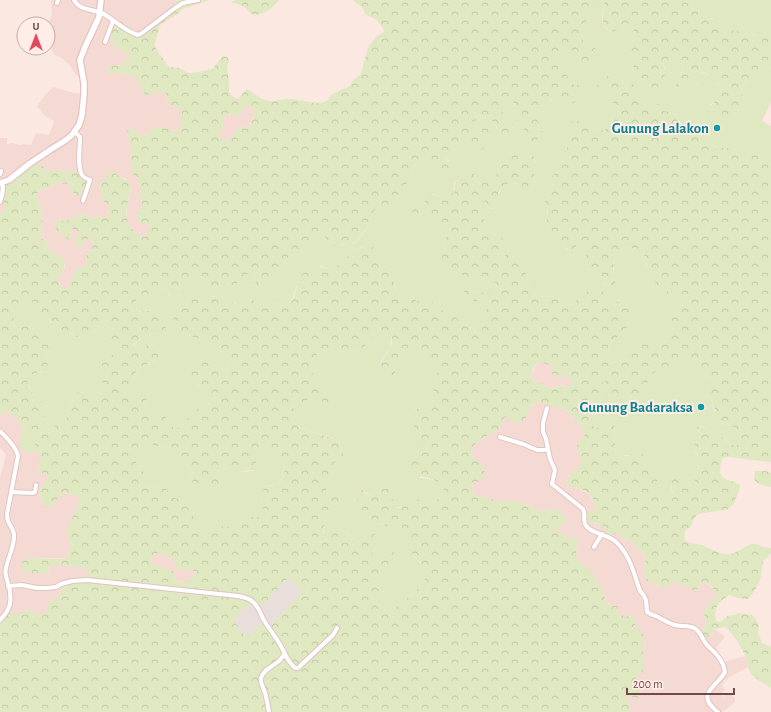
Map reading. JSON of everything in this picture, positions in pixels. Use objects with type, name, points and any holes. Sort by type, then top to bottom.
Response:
[{"type":"street","points":[[74,0],[78,6],[100,13],[131,33],[139,34],[183,3],[198,0]]},
{"type":"street","points":[[78,6],[80,0]]},
{"type":"street","points":[[0,202],[3,193],[1,183],[9,180],[29,164],[66,140],[72,135],[80,121],[82,114],[84,84],[80,60],[97,22],[100,13],[101,0]]},
{"type":"street","points":[[104,42],[113,21]]},
{"type":"street","points":[[74,131],[80,137],[79,161],[82,174],[83,177],[90,180],[83,201]]},
{"type":"street","points":[[547,408],[543,423],[543,432],[555,470],[552,484],[583,509],[585,524],[588,527],[593,531],[614,540],[624,551],[630,560],[640,591],[647,603],[647,612],[671,624],[694,628],[699,632],[706,646],[713,650],[719,658],[725,668],[725,672],[722,678],[709,690],[707,698],[711,707],[718,712]]},
{"type":"street","points":[[0,431],[17,452],[17,460],[7,517],[14,537],[5,575],[11,598],[10,605],[5,615],[0,620]]},
{"type":"street","points":[[500,437],[537,450],[548,450]]},
{"type":"street","points":[[11,492],[33,493],[35,492],[36,485]]},
{"type":"street","points":[[594,546],[602,534]]},
{"type":"street","points":[[8,586],[22,585],[38,588],[51,588],[72,580],[87,580],[246,598],[252,601],[260,610],[265,622],[283,648],[286,658],[295,668],[298,668],[330,638],[335,633],[337,628]]},
{"type":"street","points":[[268,712],[268,705],[265,692],[261,684],[261,679],[264,673],[278,662],[285,654]]},
{"type":"shaded area","points":[[52,0],[174,0],[177,4],[177,8],[147,30],[141,37],[134,36],[124,30],[132,57],[129,61],[120,64],[113,71],[121,72],[137,79],[143,88],[155,94],[159,91],[166,93],[167,102],[182,111],[182,128],[179,130],[144,135],[141,135],[135,131],[127,135],[130,145],[132,173],[139,180],[142,202],[142,205],[137,213],[148,225],[148,232],[145,237],[142,237],[133,231],[127,222],[127,205],[132,190],[126,179],[116,175],[106,178],[99,187],[102,200],[110,206],[107,217],[102,218],[98,216],[95,218],[80,214],[72,220],[54,220],[56,231],[65,236],[67,239],[71,237],[70,231],[72,229],[76,229],[78,231],[76,240],[92,238],[93,246],[86,256],[86,266],[77,269],[72,275],[72,282],[66,291],[59,283],[58,279],[60,273],[65,268],[64,262],[59,256],[48,249],[46,241],[40,237],[43,222],[40,215],[42,209],[36,194],[40,190],[57,183],[67,184],[71,182],[86,187],[58,171],[46,171],[44,169],[7,183],[3,203],[6,209],[0,214],[0,138],[7,138],[7,144],[12,143],[31,145],[36,133],[49,135],[54,121],[45,116],[37,106],[45,95],[53,87],[81,94],[80,79],[69,64],[56,56],[56,16],[52,16]]},
{"type":"shaded area","points":[[246,106],[255,109],[250,124],[247,128],[238,126],[229,142],[219,137],[223,128],[222,123],[227,113],[238,116]]},
{"type":"shaded area","points":[[538,361],[553,367],[562,375],[573,379],[569,388],[562,385],[553,388],[544,386],[533,380],[531,378],[532,373]]},
{"type":"shaded area","points":[[538,402],[545,403],[550,407],[566,409],[573,418],[576,419],[585,434],[578,451],[582,458],[576,487],[590,495],[597,509],[590,524],[598,523],[613,535],[621,534],[621,538],[634,542],[639,553],[646,554],[644,571],[646,581],[654,583],[658,586],[673,582],[698,588],[703,582],[715,590],[716,596],[704,613],[706,625],[700,633],[711,635],[715,629],[725,637],[716,648],[724,662],[745,656],[749,667],[731,676],[722,685],[725,690],[721,694],[723,697],[729,693],[735,698],[735,702],[723,711],[724,712],[630,712],[629,709],[631,703],[625,700],[627,694],[638,698],[634,686],[635,678],[645,642],[635,626],[635,620],[630,616],[620,615],[617,613],[614,606],[607,604],[602,589],[596,582],[594,574],[584,565],[579,563],[576,554],[579,540],[558,532],[558,527],[565,524],[558,510],[555,508],[547,511],[537,510],[530,508],[522,502],[499,502],[490,498],[476,496],[473,493],[472,482],[478,482],[483,478],[484,468],[471,454],[473,446],[496,431],[503,418],[526,419],[530,408]]},
{"type":"shaded area","points":[[6,412],[17,419],[23,427],[21,432],[21,442],[33,452],[36,451],[40,455],[38,468],[39,473],[46,473],[48,478],[46,483],[41,488],[39,495],[42,502],[56,501],[63,493],[74,495],[81,500],[67,533],[70,545],[68,558],[35,558],[48,574],[49,565],[64,565],[88,569],[87,583],[76,582],[59,598],[47,606],[46,614],[35,614],[30,610],[24,611],[22,613],[7,616],[0,623],[0,477],[6,455],[0,448],[0,415]]},
{"type":"shaded area","points":[[156,552],[176,559],[179,569],[190,569],[195,571],[193,578],[190,578],[187,583],[174,581],[157,566],[151,563]]},
{"type":"shaded area","points":[[288,578],[303,591],[271,626],[262,623],[247,636],[238,630],[233,622],[240,612],[249,606],[254,607]]},
{"type":"green space","points":[[174,0],[210,0],[183,9],[178,14],[161,24],[155,47],[169,67],[179,68],[189,73],[212,69],[223,56],[227,57],[229,60],[227,68],[229,92],[232,96],[238,99],[247,89],[269,101],[294,99],[320,103],[327,101],[332,94],[350,86],[353,80],[361,74],[368,47],[376,37],[384,32],[383,28],[376,19],[366,15],[361,6],[353,0],[595,0],[596,7],[590,14],[590,18],[582,25],[581,36],[584,44],[592,41],[595,47],[596,61],[587,66],[580,61],[573,51],[569,49],[561,50],[558,60],[572,84],[585,87],[586,90],[572,104],[569,104],[560,98],[552,97],[551,104],[548,106],[535,105],[531,109],[532,113],[537,116],[539,129],[544,132],[539,136],[534,144],[530,143],[529,135],[520,123],[512,116],[514,104],[512,100],[504,100],[502,111],[513,129],[504,136],[501,144],[494,130],[497,127],[490,119],[484,117],[472,122],[472,127],[474,125],[483,126],[490,131],[479,155],[475,154],[469,146],[466,146],[453,152],[445,159],[453,165],[452,168],[440,169],[434,163],[418,162],[413,166],[412,176],[396,201],[388,208],[381,208],[373,211],[368,227],[352,244],[335,246],[319,234],[313,238],[308,247],[286,259],[261,290],[257,291],[255,288],[256,275],[255,272],[251,270],[234,286],[227,283],[211,289],[204,279],[201,278],[192,281],[177,297],[170,297],[170,292],[164,289],[152,295],[138,298],[136,300],[137,312],[156,312],[161,317],[168,331],[165,333],[149,335],[141,338],[129,348],[120,349],[110,344],[104,338],[109,330],[109,327],[104,324],[86,336],[77,337],[61,330],[41,313],[42,306],[26,301],[14,318],[13,322],[15,327],[26,323],[40,328],[50,336],[53,346],[52,350],[49,350],[47,353],[48,364],[45,370],[27,376],[28,384],[32,392],[40,398],[43,405],[52,409],[52,412],[39,422],[43,427],[41,430],[25,429],[17,419],[9,413],[6,412],[0,415],[0,214],[6,209],[2,203],[5,187],[7,183],[34,163],[43,166],[46,171],[75,172],[88,182],[80,197],[70,190],[69,188],[71,183],[69,182],[67,184],[54,184],[40,190],[36,194],[42,209],[40,215],[43,222],[40,237],[46,241],[48,249],[63,261],[64,268],[59,276],[58,282],[66,290],[72,282],[72,275],[77,269],[86,266],[86,256],[93,246],[92,238],[87,239],[85,244],[79,245],[75,240],[78,231],[76,229],[72,229],[70,231],[71,237],[69,241],[65,236],[56,231],[54,220],[68,220],[80,214],[95,218],[98,216],[104,218],[107,217],[110,206],[102,200],[100,186],[101,180],[106,178],[110,171],[114,172],[131,185],[132,190],[126,209],[127,220],[134,231],[145,237],[149,228],[148,225],[139,222],[137,215],[142,201],[139,180],[132,173],[130,145],[127,131],[132,129],[141,134],[147,135],[152,127],[167,127],[170,131],[179,130],[182,128],[182,111],[167,102],[166,93],[159,91],[155,94],[146,95],[142,92],[142,87],[137,79],[121,72],[119,75],[113,72],[111,74],[107,71],[110,65],[118,66],[123,61],[129,61],[132,57],[121,51],[112,42],[111,34],[115,26],[134,36],[141,37],[147,30],[177,8],[177,4]],"holes":[[[246,106],[255,109],[253,119],[247,128],[238,126],[229,142],[219,137],[223,128],[222,123],[227,113],[238,116]]]},
{"type":"green space","points":[[236,0],[279,0],[267,11],[256,15],[251,13],[242,5],[231,2]]},
{"type":"green space","points":[[595,0],[605,0],[602,22],[605,28],[610,32],[617,30],[628,23],[634,29],[633,36],[626,47],[627,53],[633,62],[634,70],[646,86],[657,92],[665,74],[664,61],[679,62],[683,70],[676,86],[677,90],[687,87],[690,84],[697,84],[701,72],[706,74],[716,81],[719,86],[718,97],[710,105],[723,117],[734,116],[745,107],[746,101],[742,95],[743,86],[747,81],[758,77],[771,68],[771,102],[762,121],[771,126],[771,158],[758,153],[729,150],[714,145],[705,129],[679,114],[664,111],[655,104],[643,104],[637,96],[640,93],[628,85],[624,85],[621,79],[593,95],[598,95],[606,89],[610,90],[612,100],[619,107],[617,117],[605,130],[589,128],[580,124],[568,131],[569,134],[566,154],[560,169],[549,181],[550,196],[547,212],[548,217],[544,223],[547,230],[550,231],[559,245],[563,245],[567,250],[573,251],[577,245],[583,243],[589,268],[605,279],[605,286],[616,285],[613,257],[615,255],[629,247],[643,249],[646,267],[658,286],[667,290],[667,293],[682,301],[683,306],[680,312],[672,318],[672,332],[667,341],[663,343],[646,337],[609,365],[608,347],[629,325],[630,322],[629,307],[626,296],[619,299],[616,305],[613,305],[604,292],[576,300],[572,305],[556,296],[538,297],[530,288],[524,267],[506,254],[501,259],[498,258],[501,234],[493,233],[489,230],[481,204],[483,201],[486,202],[492,209],[498,206],[498,196],[500,190],[505,185],[511,183],[535,185],[534,173],[536,159],[512,152],[500,165],[494,177],[487,183],[454,182],[455,192],[447,196],[434,194],[426,197],[424,204],[421,205],[411,204],[417,214],[427,217],[432,224],[441,228],[447,235],[443,250],[461,274],[471,278],[482,276],[496,283],[495,291],[489,294],[473,290],[472,301],[482,301],[488,305],[484,323],[476,329],[461,323],[454,315],[440,309],[435,303],[432,302],[431,304],[419,302],[413,299],[400,299],[387,261],[380,260],[377,249],[362,247],[354,251],[334,269],[331,270],[321,266],[298,282],[292,299],[288,304],[277,303],[272,308],[259,304],[250,298],[236,304],[226,298],[199,295],[181,333],[201,339],[210,345],[220,348],[226,353],[229,370],[221,370],[216,362],[213,362],[195,384],[216,395],[208,403],[192,414],[178,429],[170,425],[163,412],[151,415],[144,413],[145,403],[150,394],[138,393],[131,395],[133,377],[136,372],[149,363],[156,361],[162,352],[151,344],[118,358],[107,351],[99,358],[102,365],[101,375],[105,393],[103,400],[95,400],[82,392],[70,398],[71,407],[68,417],[57,423],[51,432],[41,434],[33,447],[36,451],[28,452],[20,448],[23,427],[25,429],[38,431],[41,424],[39,422],[41,419],[50,414],[49,407],[43,405],[41,399],[32,392],[26,382],[27,376],[42,372],[48,364],[47,353],[49,350],[23,323],[18,327],[15,327],[13,322],[17,313],[26,301],[42,306],[41,309],[51,322],[59,329],[74,336],[80,338],[104,324],[109,327],[107,333],[134,346],[140,339],[147,335],[166,333],[167,328],[158,315],[152,311],[148,310],[137,312],[136,300],[138,298],[152,295],[164,289],[170,292],[169,296],[187,288],[192,281],[201,278],[204,279],[211,289],[227,283],[234,286],[252,270],[256,275],[255,288],[263,288],[286,259],[308,247],[312,238],[319,234],[325,237],[332,245],[355,243],[366,230],[371,221],[373,211],[381,208],[388,208],[396,201],[412,176],[413,166],[418,162],[430,162],[437,165],[450,161],[445,159],[449,154],[466,146],[469,146],[475,153],[481,152],[489,134],[471,128],[472,122],[484,117],[494,122],[496,128],[503,137],[513,128],[502,111],[502,104],[504,100],[512,100],[514,104],[512,114],[529,136],[530,143],[543,132],[539,129],[537,116],[532,113],[531,110],[535,105],[549,106],[552,101],[552,97],[560,97],[566,101],[577,100],[580,94],[586,90],[575,86],[570,82],[563,67],[558,62],[558,57],[561,50],[570,49],[579,60],[590,41],[584,44],[581,27],[590,18],[590,14],[596,7]]},
{"type":"green space","points":[[605,0],[685,0],[690,6],[698,11],[698,15],[705,18],[716,19],[718,25],[725,24],[728,30],[751,35],[761,31],[771,33],[771,68],[758,77],[747,81],[743,85],[742,95],[747,104],[731,117],[721,117],[708,114],[708,108],[713,104],[718,96],[719,86],[718,83],[704,72],[701,72],[700,82],[690,84],[685,90],[679,92],[676,88],[676,84],[683,71],[679,62],[664,61],[665,76],[657,92],[650,91],[634,70],[633,62],[627,53],[626,47],[633,36],[634,29],[628,23],[613,32],[610,32],[603,25]]},
{"type":"green space","points":[[685,0],[771,0],[771,33],[751,35],[728,30],[718,25],[713,18],[705,18],[698,15],[695,9]]},
{"type":"green space","points":[[616,75],[619,77],[624,85],[634,85],[638,87],[641,90],[638,96],[643,104],[659,104],[664,111],[679,114],[705,129],[714,146],[739,151],[756,150],[771,158],[771,462],[728,457],[723,458],[720,467],[721,475],[725,479],[740,485],[733,505],[725,510],[698,514],[694,518],[691,527],[686,529],[684,535],[685,540],[688,542],[701,545],[723,554],[735,553],[746,546],[755,544],[762,547],[771,548],[771,553],[766,559],[763,560],[759,581],[752,595],[748,599],[729,595],[722,600],[716,608],[715,616],[716,621],[720,622],[728,616],[735,615],[737,613],[752,615],[754,617],[759,626],[758,633],[762,643],[771,647],[771,688],[752,675],[741,647],[734,636],[725,627],[715,629],[708,639],[701,641],[699,637],[706,625],[704,613],[706,608],[716,596],[710,585],[703,582],[696,590],[692,590],[676,582],[673,582],[666,588],[646,581],[644,571],[646,554],[639,553],[636,546],[631,541],[621,538],[621,534],[610,535],[604,532],[605,528],[598,523],[590,524],[587,519],[588,512],[597,509],[592,497],[584,490],[566,484],[565,482],[573,470],[579,469],[582,457],[578,451],[577,445],[585,434],[579,424],[566,409],[550,407],[545,403],[538,402],[532,405],[526,419],[523,421],[512,422],[507,417],[503,418],[502,425],[496,431],[473,446],[471,454],[477,461],[483,464],[484,477],[481,481],[472,482],[473,493],[476,496],[490,498],[499,502],[522,502],[530,508],[544,511],[555,508],[563,513],[565,524],[558,527],[558,532],[562,531],[563,534],[571,538],[578,537],[579,540],[576,554],[579,563],[584,565],[594,574],[596,582],[602,589],[607,604],[618,606],[617,613],[623,616],[635,618],[635,626],[640,628],[643,636],[644,645],[642,657],[645,661],[642,673],[635,678],[634,686],[641,688],[638,698],[627,695],[625,700],[632,705],[630,712],[0,712],[0,623],[7,616],[24,611],[30,610],[35,614],[46,614],[47,606],[50,601],[59,598],[63,584],[87,582],[87,569],[64,565],[49,566],[48,574],[21,572],[23,559],[68,558],[70,545],[67,530],[80,500],[74,495],[63,493],[52,506],[45,507],[39,493],[48,478],[46,473],[39,473],[38,471],[40,455],[33,447],[41,434],[51,432],[57,423],[68,417],[71,407],[70,398],[74,394],[78,392],[94,400],[103,400],[105,393],[101,375],[102,365],[99,358],[101,353],[107,351],[118,358],[151,344],[162,352],[162,358],[144,365],[136,371],[132,379],[131,394],[138,393],[142,388],[148,388],[150,394],[145,403],[144,413],[151,415],[163,412],[168,422],[173,427],[179,428],[188,417],[214,398],[216,395],[204,390],[201,386],[192,381],[188,376],[188,373],[192,367],[203,362],[216,362],[221,370],[224,371],[229,369],[226,353],[220,348],[210,345],[201,339],[178,332],[174,327],[173,321],[175,311],[193,296],[199,295],[226,298],[236,304],[250,298],[259,304],[272,308],[279,303],[288,304],[294,296],[299,280],[306,271],[315,267],[334,269],[348,256],[359,249],[371,247],[377,249],[380,260],[387,261],[392,264],[395,287],[400,299],[413,299],[419,302],[431,304],[432,302],[435,303],[440,309],[454,315],[461,323],[476,329],[484,323],[488,305],[470,300],[465,295],[464,291],[471,290],[492,293],[495,291],[496,283],[482,276],[471,278],[447,270],[438,261],[438,254],[444,247],[447,235],[441,228],[432,224],[427,217],[407,210],[406,207],[411,204],[424,204],[427,195],[444,196],[455,192],[455,182],[459,174],[473,174],[483,183],[488,182],[496,175],[500,164],[510,153],[518,149],[528,152],[536,159],[534,173],[535,185],[526,190],[518,184],[507,184],[498,193],[498,206],[495,208],[489,208],[486,202],[483,201],[481,205],[489,230],[496,234],[501,234],[503,237],[498,258],[501,259],[506,254],[517,256],[524,267],[530,288],[538,297],[556,296],[569,301],[572,305],[584,294],[599,288],[604,292],[613,305],[616,305],[623,297],[629,297],[631,311],[629,325],[608,347],[609,365],[646,337],[663,343],[667,341],[672,332],[672,318],[680,312],[683,306],[682,301],[667,293],[667,290],[658,286],[647,270],[643,249],[629,247],[621,250],[613,257],[616,292],[611,294],[606,289],[605,279],[587,265],[583,243],[577,245],[573,251],[570,252],[563,245],[559,245],[550,231],[544,229],[543,226],[548,217],[548,209],[545,206],[545,201],[550,196],[549,181],[560,169],[566,154],[569,134],[567,127],[569,124],[578,121],[587,128],[605,130],[618,115],[619,107],[611,100],[609,90],[606,90],[598,95],[593,95],[600,80]],"holes":[[[380,329],[385,334],[392,336],[391,347],[381,362],[379,368],[379,371],[386,377],[394,377],[405,352],[414,341],[417,342],[426,352],[428,357],[428,365],[437,371],[436,385],[429,401],[423,407],[411,412],[411,420],[417,433],[419,443],[418,455],[410,461],[409,468],[416,476],[429,478],[442,484],[444,490],[442,495],[433,502],[424,497],[396,508],[391,496],[395,491],[393,488],[382,489],[368,495],[359,486],[355,492],[358,501],[357,508],[368,521],[374,524],[381,523],[386,526],[400,526],[406,532],[410,551],[422,564],[427,573],[426,577],[418,588],[400,604],[391,609],[376,605],[380,591],[372,585],[372,582],[390,562],[394,553],[392,549],[388,549],[381,555],[376,564],[374,565],[371,563],[372,554],[379,540],[377,536],[367,531],[358,542],[345,532],[333,530],[322,543],[304,543],[300,541],[305,535],[315,537],[322,536],[327,518],[331,515],[339,513],[340,508],[346,502],[345,496],[336,492],[327,492],[326,489],[331,476],[333,464],[342,458],[343,445],[331,438],[308,431],[296,425],[292,421],[294,415],[293,399],[297,398],[302,402],[305,402],[309,398],[315,401],[324,402],[326,406],[331,407],[340,402],[339,396],[324,390],[314,382],[311,365],[312,359],[318,354],[337,346],[338,350],[359,350],[372,339],[373,332]],[[685,355],[697,368],[709,376],[705,395],[711,398],[715,410],[716,420],[737,430],[741,441],[740,444],[737,445],[731,444],[718,433],[699,425],[697,427],[700,433],[700,438],[693,446],[693,449],[699,457],[698,473],[695,479],[695,482],[698,484],[697,486],[684,485],[667,458],[662,461],[662,467],[673,475],[672,488],[675,496],[671,500],[661,500],[657,495],[657,478],[645,455],[637,453],[628,456],[616,455],[614,422],[611,420],[601,428],[593,426],[589,419],[601,406],[600,400],[603,378],[613,393],[619,398],[631,396],[640,401],[643,399],[648,376],[655,372],[666,371],[673,365],[674,358]],[[538,361],[553,367],[552,374],[557,377],[561,377],[562,375],[572,380],[569,388],[559,385],[555,388],[550,388],[544,386],[541,382],[533,380],[531,378],[532,372]],[[146,439],[154,446],[169,448],[177,456],[186,460],[188,462],[193,485],[200,489],[204,489],[210,484],[220,484],[223,479],[217,471],[216,467],[218,465],[221,465],[228,472],[235,473],[248,470],[257,470],[257,465],[252,452],[253,449],[257,447],[262,451],[276,454],[281,458],[285,469],[284,476],[279,483],[276,485],[267,486],[263,490],[261,495],[263,509],[260,517],[244,518],[237,521],[230,527],[220,526],[217,528],[217,531],[196,533],[191,531],[194,520],[192,509],[186,507],[179,499],[175,498],[166,489],[156,486],[149,487],[143,485],[143,471],[134,460],[130,449],[137,448],[142,441]],[[156,553],[175,559],[174,567],[195,571],[193,578],[190,578],[187,583],[174,581],[175,572],[151,563],[152,558]],[[288,578],[303,591],[271,626],[262,623],[247,636],[238,630],[238,626],[234,622],[240,612],[249,606],[262,606]]]},
{"type":"green space","points":[[380,329],[385,334],[392,335],[390,348],[381,360],[379,371],[388,378],[395,372],[407,348],[414,341],[417,341],[426,352],[428,357],[428,365],[437,371],[436,385],[429,401],[423,407],[410,412],[420,440],[418,455],[412,459],[420,478],[426,478],[442,484],[444,490],[440,497],[432,502],[429,501],[395,508],[391,496],[394,494],[386,488],[371,495],[365,492],[362,488],[356,495],[358,501],[357,508],[374,524],[378,523],[386,526],[400,526],[404,530],[414,556],[424,566],[427,573],[423,582],[412,594],[391,609],[376,605],[380,593],[378,587],[372,585],[386,551],[374,565],[371,563],[371,557],[376,548],[362,536],[359,542],[346,532],[323,542],[301,542],[300,540],[305,535],[315,537],[324,533],[324,524],[326,519],[331,515],[339,513],[340,508],[346,502],[336,492],[327,492],[326,489],[341,443],[331,437],[299,427],[292,421],[294,415],[293,399],[299,398],[302,402],[309,398],[317,401],[324,401],[338,396],[324,390],[314,382],[311,368],[312,359],[318,354],[337,346],[338,350],[359,350],[370,342],[373,332]]},
{"type":"green space","points":[[685,355],[709,376],[705,395],[711,398],[718,421],[737,430],[741,441],[740,444],[731,444],[718,433],[700,425],[698,431],[700,433],[700,438],[693,446],[694,452],[699,457],[698,473],[695,479],[695,482],[698,484],[697,486],[684,485],[668,459],[668,471],[673,475],[671,488],[675,496],[671,500],[661,500],[657,495],[657,481],[645,455],[616,455],[614,422],[611,420],[601,428],[593,426],[589,419],[599,409],[601,403],[600,400],[603,378],[606,382],[628,396],[641,401],[647,386],[647,376],[655,372],[666,371],[674,358]]},
{"type":"green space","points":[[147,439],[151,444],[157,447],[169,448],[177,456],[189,462],[192,482],[206,486],[209,484],[220,484],[223,479],[217,471],[216,467],[218,465],[223,466],[226,470],[232,473],[254,471],[257,464],[254,460],[252,451],[257,447],[266,452],[278,454],[282,459],[285,472],[281,480],[276,485],[266,486],[261,497],[264,507],[260,517],[237,521],[230,527],[214,532],[207,531],[200,534],[191,531],[194,512],[186,507],[179,499],[175,498],[166,489],[156,486],[149,487],[143,485],[140,466],[134,460],[130,449],[139,446],[142,441]]},
{"type":"green space","points":[[755,471],[766,471],[771,473],[771,487],[761,485],[755,481]]},
{"type":"place","name":"Gunung Lalakon","points":[[717,128]]},
{"type":"place","name":"Gunung Badaraksa","points":[[701,407]]}]
